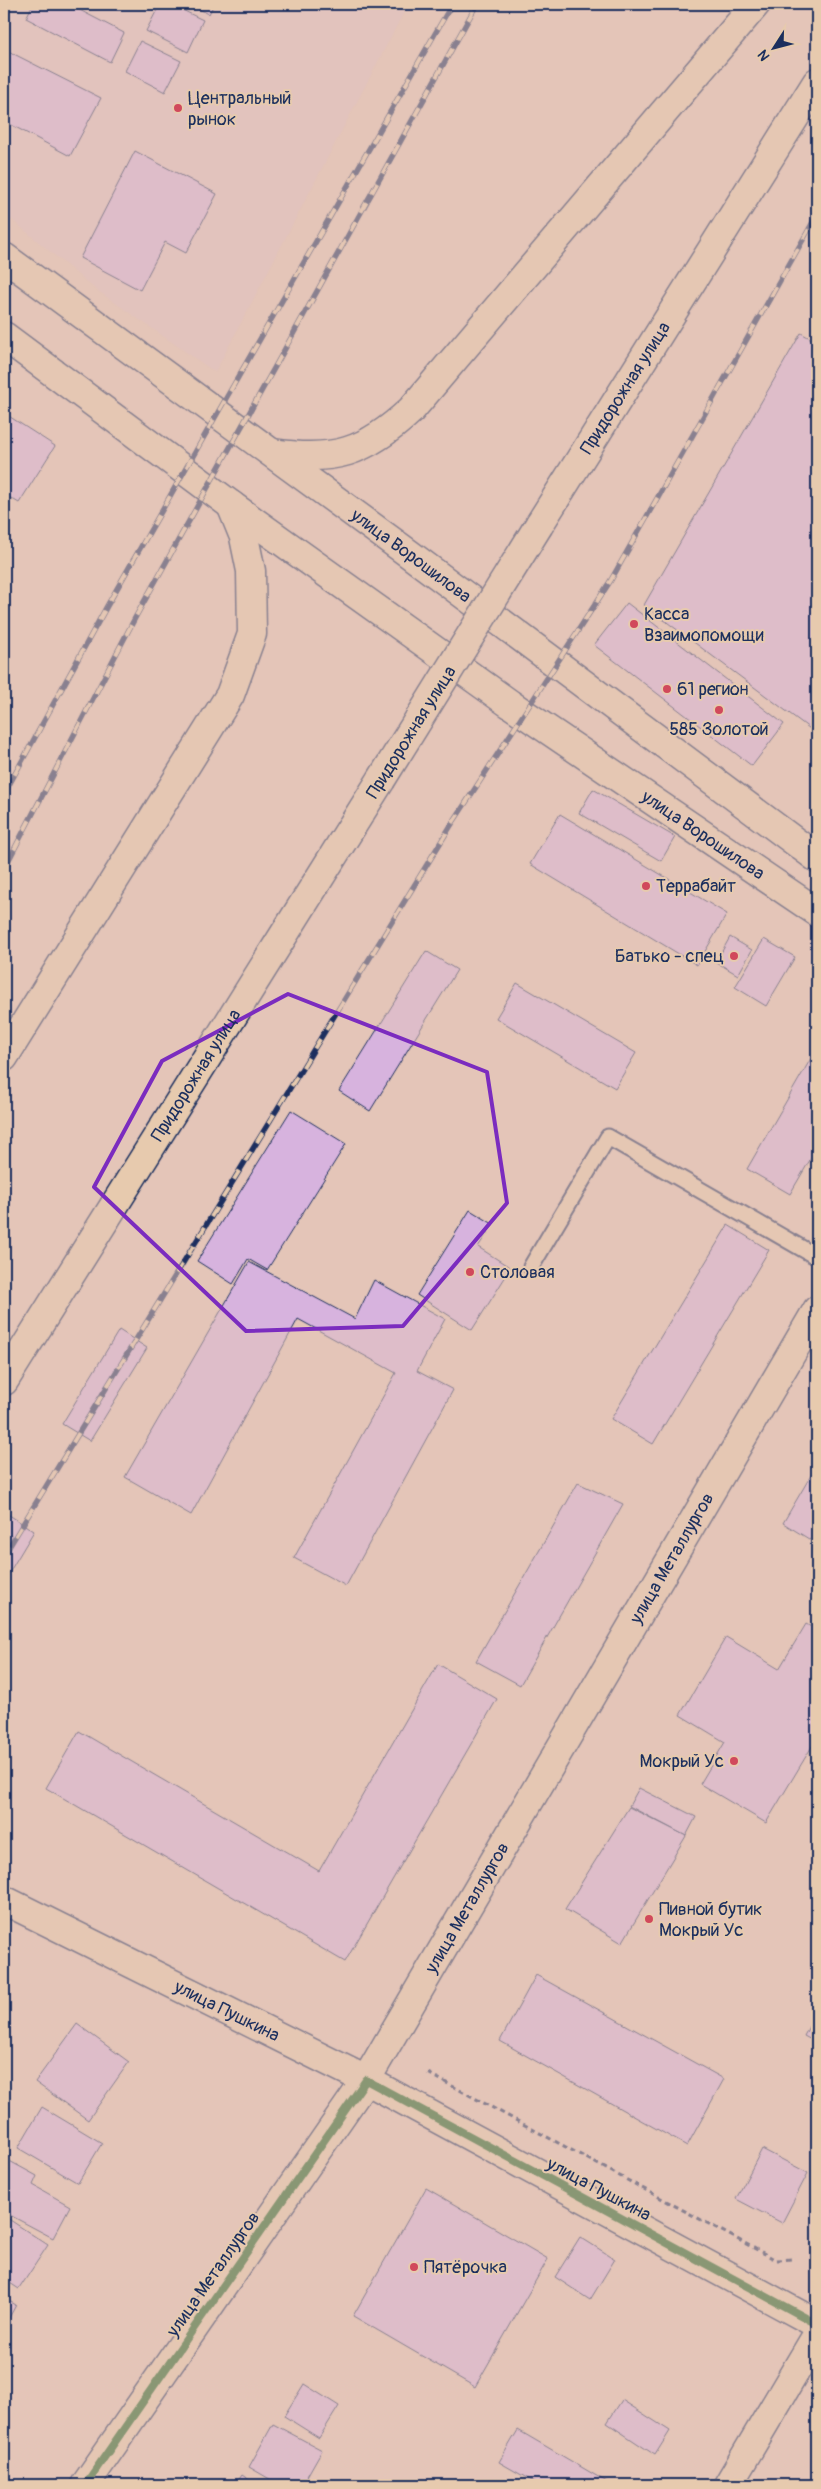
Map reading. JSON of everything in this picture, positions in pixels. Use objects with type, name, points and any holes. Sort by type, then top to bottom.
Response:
[{"type":"main road","points":[[268,452],[306,458],[355,450],[392,428],[411,410],[756,4]]},
{"type":"main road","name":"Придорожная улица","points":[[4,1381],[817,82]]},
{"type":"main road","name":"улица Ворошилова","points":[[4,257],[408,553],[817,858]]},
{"type":"main road","name":"улица Ворошилова","points":[[4,336],[231,505],[510,704],[817,912]]},
{"type":"main road","points":[[4,1057],[230,695],[252,634],[250,571],[244,537],[231,505]]},
{"type":"main road","name":"улица Металлургов","points":[[85,2485],[366,2080],[817,1310]]},
{"type":"main road","name":"улица Пушкина","points":[[4,1900],[366,2080],[817,2324]]},
{"type":"main road","points":[[728,2485],[817,2335]]},
{"type":"lane","points":[[531,1267],[608,1137],[817,1257]]},
{"type":"path","points":[[428,2073],[776,2260],[792,2259]]},
{"type":"highlighted area","points":[[288,994],[487,1072],[507,1203],[403,1326],[246,1331],[94,1187],[162,1061]]},
{"type":"shaded area","name":"Центральный рынок","points":[[4,4],[408,4],[215,372],[94,288],[4,213]]},
{"type":"building","points":[[4,4],[12,4],[7,15],[4,13]]},
{"type":"building","points":[[33,4],[68,4],[124,33],[110,62],[26,18]]},
{"type":"building","points":[[160,4],[170,4],[203,20],[188,52],[146,31]]},
{"type":"building","points":[[189,4],[214,4],[209,14]]},
{"type":"building","points":[[140,41],[181,61],[165,92],[125,71]]},
{"type":"building","points":[[4,49],[101,98],[70,156],[4,121]]},
{"type":"building","points":[[135,151],[217,194],[186,253],[165,242],[140,290],[80,258]]},
{"type":"building","points":[[801,333],[817,342],[817,734],[644,605]]},
{"type":"building","points":[[4,413],[55,446],[19,503],[4,494]]},
{"type":"building","points":[[627,603],[784,724],[752,766],[594,645]]},
{"type":"building","points":[[593,789],[675,837],[661,861],[579,813]]},
{"type":"building","points":[[560,814],[727,914],[697,965],[530,864]]},
{"type":"building","name":"Батько - спец","points":[[730,937],[752,950],[738,975],[716,962]]},
{"type":"building","points":[[764,939],[795,957],[766,1006],[735,987]]},
{"type":"building","points":[[426,951],[457,970],[370,1111],[339,1091]]},
{"type":"building","points":[[517,983],[636,1053],[615,1088],[496,1018]]},
{"type":"building","points":[[817,1048],[817,1148],[790,1194],[747,1169]]},
{"type":"building","points":[[291,1110],[346,1144],[267,1270],[248,1259],[233,1284],[197,1261]]},
{"type":"building","name":"Столовая","points":[[470,1210],[493,1224],[478,1247],[511,1268],[472,1330],[417,1295]]},
{"type":"building","points":[[728,1225],[769,1250],[653,1444],[611,1419]]},
{"type":"building","points":[[249,1262],[355,1319],[374,1280],[445,1319],[417,1371],[453,1390],[346,1586],[294,1558],[396,1373],[298,1319],[191,1515],[125,1477]]},
{"type":"building","points":[[119,1330],[147,1348],[90,1441],[62,1424]]},
{"type":"building","points":[[817,1465],[817,1544],[783,1523]]},
{"type":"building","points":[[578,1483],[623,1504],[520,1685],[476,1661]]},
{"type":"building","points":[[6,1513],[34,1531],[4,1581],[4,1516]]},
{"type":"building","points":[[806,1624],[817,1630],[817,1738],[766,1823],[700,1784],[725,1742],[680,1715],[726,1637],[779,1669]]},
{"type":"building","points":[[438,1664],[497,1699],[345,1962],[46,1788],[79,1731],[319,1871]]},
{"type":"building","points":[[639,1788],[696,1817],[686,1836],[629,1806]]},
{"type":"building","points":[[629,1807],[686,1836],[622,1943],[565,1909]]},
{"type":"building","points":[[536,1975],[724,2079],[687,2146],[500,2041]]},
{"type":"building","points":[[817,2011],[817,2043],[804,2036]]},
{"type":"building","points":[[77,2024],[129,2062],[88,2120],[35,2082]]},
{"type":"building","points":[[42,2107],[102,2143],[78,2183],[18,2148]]},
{"type":"building","points":[[762,2149],[808,2173],[782,2223],[736,2199]]},
{"type":"building","points":[[4,2158],[37,2176],[33,2185],[70,2206],[53,2238],[4,2212]]},
{"type":"building","points":[[426,2188],[548,2259],[475,2387],[353,2316]]},
{"type":"building","points":[[4,2216],[48,2245],[19,2289],[4,2279]]},
{"type":"building","points":[[580,2237],[615,2259],[590,2300],[555,2277]]},
{"type":"building","points":[[4,2298],[16,2305],[4,2327]]},
{"type":"building","points":[[304,2384],[339,2406],[319,2438],[284,2416]]},
{"type":"building","points":[[622,2400],[670,2431],[655,2455],[607,2423]]},
{"type":"building","points":[[273,2424],[322,2450],[302,2485],[280,2485],[249,2467]]},
{"type":"building","points":[[518,2430],[612,2485],[539,2485],[499,2462]]},
{"type":"building","points":[[242,2475],[257,2485],[235,2485]]},
{"type":"railway","points":[[4,794],[107,606],[452,4]]},
{"type":"railway","points":[[4,869],[135,618],[477,4]]},
{"type":"railway","points":[[4,1555],[450,827],[611,580],[817,215]]},
{"type":"cycle path","points":[[85,2485],[366,2080],[817,2324]]},
{"type":"place","name":"Центральный рынок","points":[[178,108]]},
{"type":"place","name":"Касса Взаимопомощи","points":[[634,624]]},
{"type":"place","name":"61 регион","points":[[667,689]]},
{"type":"place","name":"585 Золотой","points":[[719,710]]},
{"type":"place","name":"Террабайт","points":[[646,886]]},
{"type":"place","name":"Батько - спец","points":[[734,956]]},
{"type":"place","name":"Столовая","points":[[470,1272]]},
{"type":"place","name":"Мокрый Ус","points":[[734,1761]]},
{"type":"place","name":"Пивной бутик Мокрый Ус","points":[[649,1919]]},
{"type":"place","name":"Пятёрочка","points":[[414,2267]]}]
